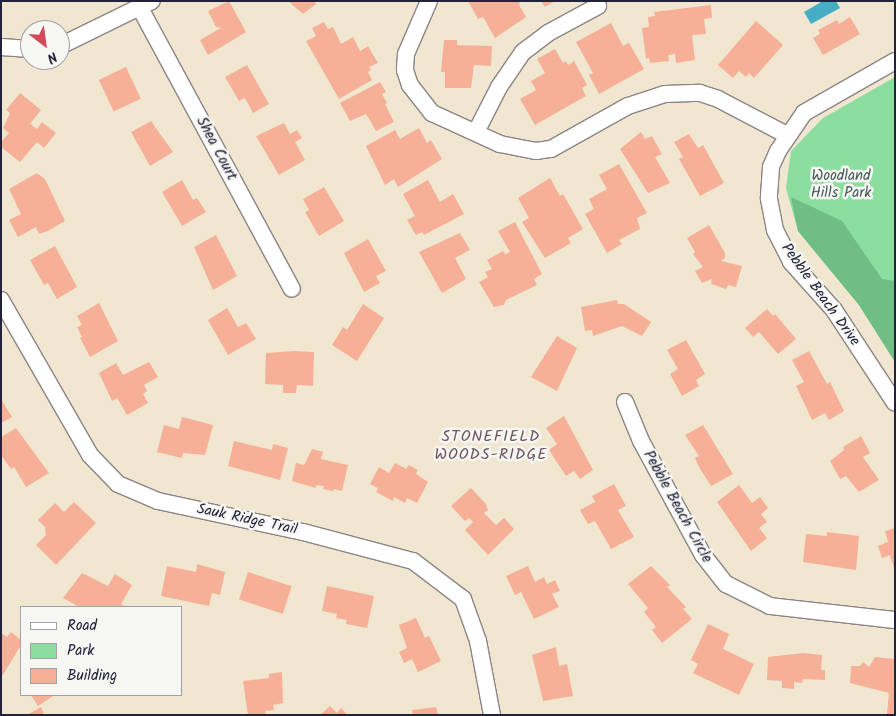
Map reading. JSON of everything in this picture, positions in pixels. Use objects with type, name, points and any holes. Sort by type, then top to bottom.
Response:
[{"type":"street","points":[[429,1],[406,54],[405,70],[410,84],[432,113],[517,150],[536,152],[551,149],[647,98],[665,94],[700,94],[718,99],[787,135]]},
{"type":"street","points":[[70,41],[146,5]]},
{"type":"street","name":"Shea Court","points":[[146,5],[292,289]]},
{"type":"street","points":[[476,132],[499,87],[524,52],[548,33],[598,6]]},
{"type":"street","points":[[1,47],[20,48]]},
{"type":"street","name":"Pebble Beach Drive","points":[[895,61],[804,113],[787,135],[770,175],[769,199],[775,230],[791,262],[834,310],[895,403]]},
{"type":"street","name":"Sauk Ridge Trail","points":[[1,300],[90,455],[118,484],[158,501],[304,532],[413,560],[463,599],[478,641],[492,715]]},
{"type":"street","name":"Pebble Beach Circle","points":[[625,402],[640,441],[703,555],[726,584],[770,606],[895,620]]},
{"type":"green space","name":"Woodland Hills Park","points":[[895,77],[895,362],[859,305],[798,231],[786,188],[791,151],[823,118]]},
{"type":"green space","points":[[791,197],[842,221],[882,279],[895,281],[895,362],[859,305],[798,231]]},
{"type":"water","points":[[823,1],[836,1],[840,8],[811,24],[804,12]]},
{"type":"building","points":[[229,1],[246,32],[208,55],[200,40],[221,28],[216,27],[208,11]]},
{"type":"building","points":[[288,1],[314,1],[316,4],[303,14]]},
{"type":"building","points":[[468,1],[520,1],[519,5],[526,17],[495,38],[483,17],[478,19]]},
{"type":"building","points":[[541,1],[555,1],[545,7]]},
{"type":"building","points":[[711,5],[712,18],[704,19],[706,34],[692,35],[695,60],[676,63],[675,54],[668,55],[669,61],[650,63],[649,58],[646,59],[642,28],[649,27],[648,17],[655,16],[654,12]]},
{"type":"building","points":[[850,17],[860,34],[823,55],[813,38],[820,34],[818,30],[837,20],[839,24]]},
{"type":"building","points":[[756,21],[783,45],[754,78],[749,73],[746,77],[739,71],[733,78],[718,65]]},
{"type":"building","points":[[324,22],[328,29],[333,27],[341,44],[353,37],[360,51],[368,46],[378,63],[369,67],[371,70],[368,72],[372,80],[339,99],[306,41],[316,36],[312,28]]},
{"type":"building","points":[[611,23],[623,46],[629,43],[644,69],[599,94],[589,75],[593,73],[576,42]]},
{"type":"building","points":[[444,40],[457,40],[457,45],[492,46],[491,66],[474,65],[471,88],[445,88],[445,72],[441,72]]},
{"type":"building","points":[[555,49],[563,63],[566,61],[568,65],[574,61],[587,85],[582,88],[586,96],[535,125],[520,99],[536,90],[531,81],[545,73],[537,59]]},
{"type":"building","points":[[247,65],[269,104],[253,113],[245,98],[239,101],[225,77]]},
{"type":"building","points":[[126,67],[141,99],[114,111],[99,80]]},
{"type":"building","points":[[380,82],[386,92],[382,94],[387,103],[385,104],[394,122],[376,131],[366,114],[350,121],[340,103]]},
{"type":"building","points":[[20,93],[41,110],[30,124],[37,129],[42,122],[56,133],[44,148],[37,142],[20,162],[1,147],[1,142],[9,133],[3,128],[10,113],[6,110]]},
{"type":"building","points":[[151,121],[173,152],[150,166],[131,132]]},
{"type":"building","points":[[284,123],[290,134],[297,130],[302,138],[295,142],[305,160],[279,175],[256,136]]},
{"type":"building","points":[[419,128],[427,143],[431,140],[442,159],[398,187],[394,179],[385,185],[366,146],[395,130],[400,139]]},
{"type":"building","points":[[641,132],[645,139],[652,136],[662,154],[655,157],[670,183],[648,193],[620,149]]},
{"type":"building","points":[[689,134],[698,148],[703,145],[724,183],[700,196],[679,159],[683,157],[674,142]]},
{"type":"building","points":[[619,164],[647,213],[637,218],[640,229],[619,240],[622,244],[607,253],[585,214],[594,209],[589,199],[607,189],[599,175]]},
{"type":"building","points":[[37,173],[45,179],[65,221],[48,231],[39,234],[36,227],[18,237],[9,220],[21,214],[9,189]]},
{"type":"building","points":[[550,178],[560,196],[563,194],[583,229],[568,238],[571,243],[545,258],[522,222],[529,218],[518,198]]},
{"type":"building","points":[[182,180],[193,200],[197,198],[206,212],[182,226],[162,192]]},
{"type":"building","points":[[428,180],[440,202],[453,194],[464,214],[424,235],[422,232],[416,235],[407,220],[415,216],[403,194]]},
{"type":"building","points":[[324,187],[344,221],[319,236],[305,212],[309,210],[303,199]]},
{"type":"building","points":[[515,222],[542,274],[534,279],[537,285],[506,300],[504,305],[494,307],[479,282],[488,277],[485,272],[492,269],[487,260],[503,251],[505,254],[510,252],[498,231]]},
{"type":"building","points":[[709,225],[725,253],[725,258],[721,261],[742,266],[736,287],[728,285],[726,289],[711,284],[712,279],[702,283],[695,271],[703,267],[693,254],[695,252],[687,238]]},
{"type":"building","points":[[460,233],[470,250],[455,258],[466,279],[442,293],[419,252]]},
{"type":"building","points":[[216,235],[237,276],[213,290],[194,247]]},
{"type":"building","points":[[368,239],[386,271],[376,276],[380,283],[364,292],[344,253]]},
{"type":"building","points":[[55,246],[77,287],[57,299],[48,283],[44,285],[30,260]]},
{"type":"building","points":[[617,300],[618,304],[624,304],[651,322],[642,336],[622,326],[593,336],[592,330],[585,331],[581,307]]},
{"type":"building","points":[[99,303],[118,341],[90,357],[80,338],[82,337],[77,327],[82,325],[77,316]]},
{"type":"building","points":[[363,304],[384,318],[357,361],[332,345],[343,327],[347,330]]},
{"type":"building","points":[[227,308],[238,327],[246,323],[256,339],[228,355],[208,320]]},
{"type":"building","points":[[767,309],[773,316],[775,314],[796,339],[778,354],[759,332],[753,337],[745,328]]},
{"type":"building","points":[[557,336],[577,348],[557,391],[531,377]]},
{"type":"building","points":[[686,340],[705,374],[696,380],[699,386],[682,396],[670,374],[678,369],[667,350]]},
{"type":"building","points":[[809,351],[827,384],[830,382],[844,411],[829,420],[825,413],[812,420],[796,386],[804,382],[792,360]]},
{"type":"building","points":[[314,352],[313,386],[297,385],[296,393],[283,393],[283,385],[265,384],[266,353]]},
{"type":"building","points":[[149,362],[158,377],[144,385],[147,391],[143,394],[148,403],[127,415],[117,398],[112,401],[99,373],[116,363],[123,375]]},
{"type":"building","points":[[1,399],[12,417],[1,423]]},
{"type":"building","points":[[564,416],[593,470],[580,479],[574,471],[566,476],[549,450],[557,444],[546,428]]},
{"type":"building","points":[[182,417],[213,425],[205,455],[183,453],[182,458],[157,452],[164,425],[179,429]]},
{"type":"building","points":[[703,425],[733,474],[711,486],[695,458],[699,456],[685,435]]},
{"type":"building","points":[[16,428],[49,473],[26,487],[14,467],[11,469],[1,455],[1,437]]},
{"type":"building","points":[[861,436],[870,453],[863,457],[879,480],[859,492],[846,476],[840,479],[830,461],[844,450],[843,447]]},
{"type":"building","points":[[234,441],[272,450],[273,444],[288,448],[280,480],[228,466]]},
{"type":"building","points":[[312,449],[323,452],[321,459],[348,465],[342,491],[323,489],[324,486],[316,485],[316,488],[292,481],[296,463],[304,465]]},
{"type":"building","points":[[395,463],[406,469],[409,465],[418,470],[416,474],[428,482],[417,503],[407,498],[405,503],[394,497],[393,501],[376,492],[378,488],[370,484],[379,467],[389,473]]},
{"type":"building","points":[[614,484],[626,506],[618,510],[634,537],[611,549],[595,521],[588,524],[580,510],[595,502],[592,496]]},
{"type":"building","points":[[739,485],[752,503],[760,497],[768,508],[761,514],[767,522],[759,528],[767,538],[751,551],[717,502]]},
{"type":"building","points":[[471,488],[486,504],[488,510],[484,513],[496,525],[504,518],[514,529],[488,555],[465,530],[473,522],[469,518],[465,521],[451,506]]},
{"type":"building","points":[[74,502],[96,523],[56,565],[36,545],[46,535],[45,527],[38,520],[55,503],[64,512]]},
{"type":"building","points":[[895,528],[894,568],[890,555],[882,558],[878,546],[888,542],[885,531]]},
{"type":"building","points":[[827,532],[859,536],[856,570],[803,562],[806,534],[827,536]]},
{"type":"building","points":[[197,564],[225,572],[220,595],[212,593],[209,606],[161,596],[167,566],[196,572]]},
{"type":"building","points":[[528,566],[535,582],[544,577],[547,584],[555,580],[560,591],[552,594],[559,607],[534,619],[521,592],[515,595],[506,576]]},
{"type":"building","points":[[651,566],[670,585],[667,587],[686,607],[683,609],[692,619],[662,643],[652,630],[656,627],[644,612],[648,608],[628,584]]},
{"type":"building","points":[[248,572],[292,586],[283,614],[239,600]]},
{"type":"building","points":[[82,573],[108,586],[115,574],[132,585],[121,604],[124,606],[77,606],[63,598]]},
{"type":"building","points":[[327,586],[374,596],[367,628],[346,624],[347,620],[336,618],[337,614],[322,611]]},
{"type":"building","points":[[416,618],[425,638],[429,636],[441,661],[418,672],[412,659],[404,663],[399,652],[407,648],[399,625]]},
{"type":"building","points":[[708,624],[729,634],[723,649],[754,664],[739,695],[693,673],[698,664],[691,660]]},
{"type":"building","points":[[11,632],[20,639],[20,647],[1,678],[1,633],[7,637]]},
{"type":"building","points":[[556,647],[559,666],[567,664],[573,696],[543,701],[532,655]]},
{"type":"building","points":[[803,653],[822,655],[821,670],[825,670],[825,680],[803,679],[802,683],[794,682],[794,689],[782,688],[782,681],[767,680],[768,657]]},
{"type":"building","points":[[875,657],[895,659],[895,715],[887,714],[889,693],[850,683],[851,666],[860,666],[863,662],[869,667]]},
{"type":"building","points":[[282,672],[283,703],[273,705],[274,710],[265,711],[266,715],[248,715],[243,681],[269,678],[269,674]]},
{"type":"building","points":[[32,696],[53,696],[38,706]]},
{"type":"building","points":[[330,706],[337,713],[341,708],[348,715],[320,715]]},
{"type":"building","points":[[41,707],[44,715],[27,715]]},
{"type":"building","points":[[436,707],[438,715],[413,715],[412,710]]},
{"type":"district","name":"STONEFIELD WOODS-RIDGE","points":[[491,446]]}]
